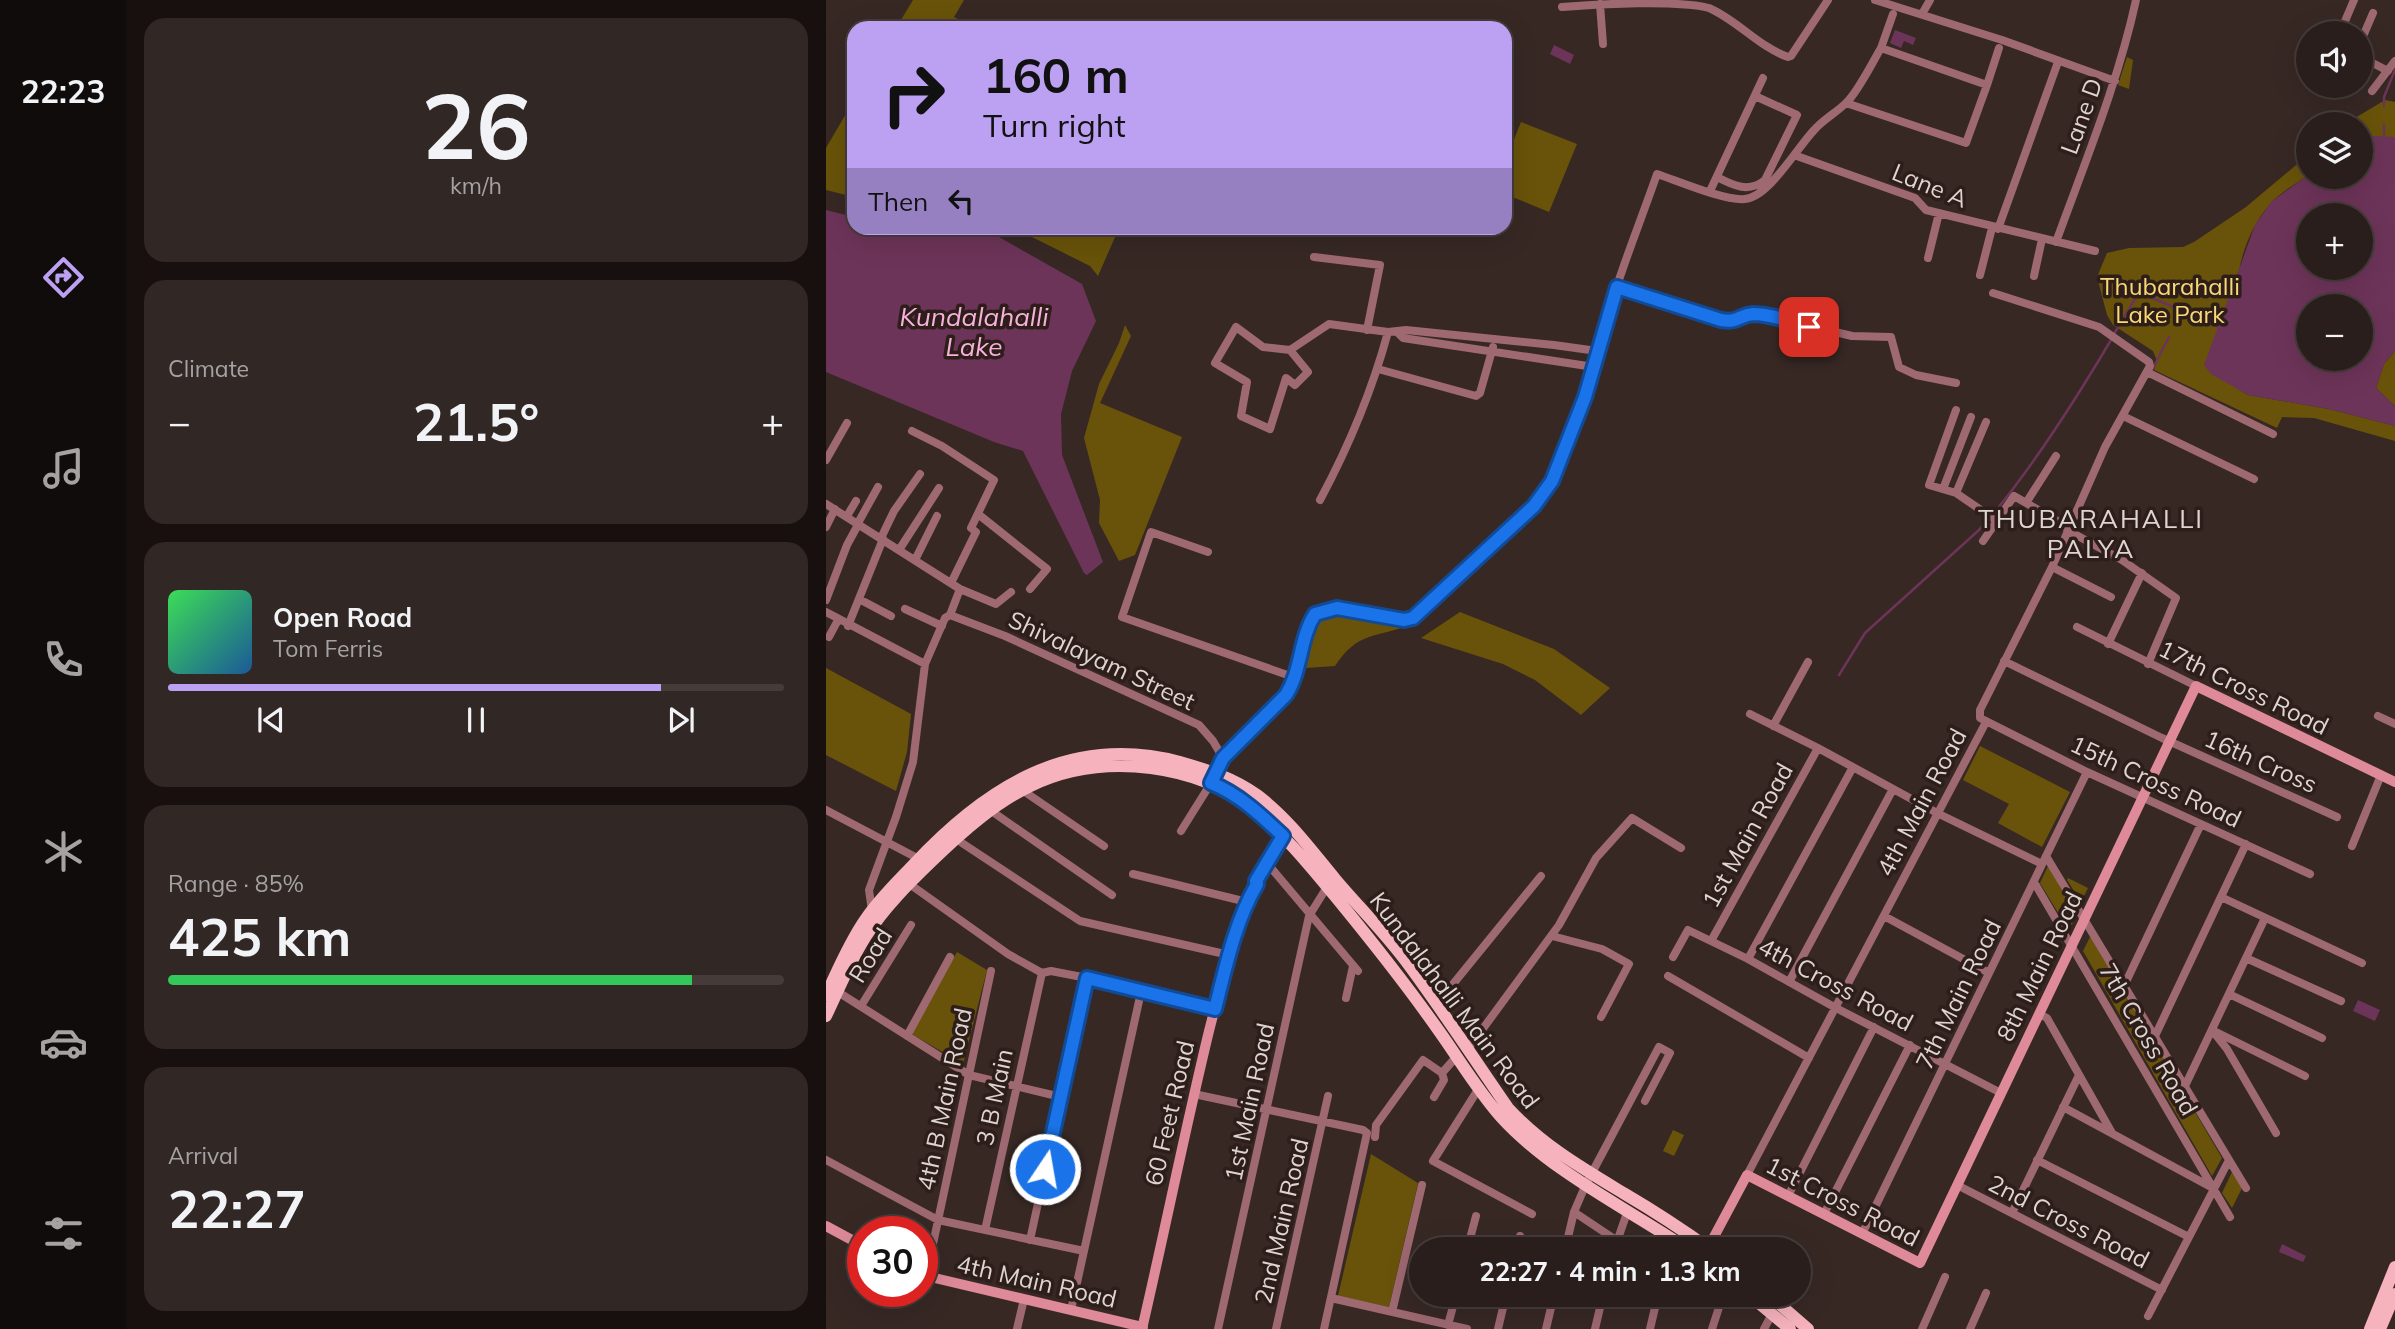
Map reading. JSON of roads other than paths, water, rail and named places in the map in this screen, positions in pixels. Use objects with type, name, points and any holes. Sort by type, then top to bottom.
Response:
[{"type":"main road","name":"Kundalahalli Main Road","points":[[826,1016],[832,994],[876,914],[919,859],[984,801],[1010,784],[1054,765],[1094,755],[1121,754],[1169,760],[1214,778],[1286,839],[1528,1130],[1662,1237]]},
{"type":"main road","name":"Kundalahalli Main Road","points":[[876,914],[956,837],[989,810],[1022,790],[1058,775],[1112,765],[1230,778],[1258,796],[1292,828],[1404,958],[1436,1005],[1479,1088],[1501,1117],[1524,1140],[1554,1163],[1626,1194],[1692,1237]]},
{"type":"main road","points":[[2370,1329],[2394,1271]]},
{"type":"main road","points":[[2380,1329],[2395,1294]]},
{"type":"main road","points":[[1764,1307],[1790,1329]]},
{"type":"main road","points":[[1783,1307],[1808,1329]]},
{"type":"street","points":[[1710,8],[1715,0]]},
{"type":"street","points":[[1562,7],[1684,1],[1710,8],[1791,57],[1828,0]]},
{"type":"street","points":[[1875,0],[2115,81]]},
{"type":"street","points":[[1922,15],[1930,0]]},
{"type":"street","name":"Lane D","points":[[2056,242],[2115,81],[2136,0]]},
{"type":"street","points":[[2345,21],[2354,0]]},
{"type":"street","points":[[1600,4],[1603,44]]},
{"type":"street","points":[[2370,21],[2373,13]]},
{"type":"street","points":[[1181,831],[1214,778],[1223,758],[1286,695],[1296,678],[1305,632],[1315,614],[1337,608],[1404,620],[1413,618],[1534,506],[1552,481],[1585,397],[1617,287],[1657,174],[1710,191],[1747,199],[1764,189],[1814,130],[1832,112],[1846,103],[1881,48],[1893,14]]},
{"type":"street","points":[[1881,48],[1987,85]]},
{"type":"street","points":[[1846,103],[1966,143],[1999,48]]},
{"type":"street","points":[[2373,90],[2395,61]]},
{"type":"street","points":[[1980,275],[2058,62]]},
{"type":"street","points":[[2373,63],[2388,71]]},
{"type":"street","points":[[1710,191],[1763,78]]},
{"type":"street","points":[[1717,177],[1734,186],[1758,186],[1765,180],[1797,115],[1755,96]]},
{"type":"street","name":"Lane A","points":[[1794,155],[1915,198],[1926,210],[1995,229],[2095,251]]},
{"type":"street","points":[[1928,258],[1938,213]]},
{"type":"street","points":[[2034,276],[2042,239]]},
{"type":"street","points":[[1314,257],[1380,265],[1367,330]]},
{"type":"street","points":[[1617,287],[1734,323],[1752,314],[1852,336],[1891,337],[1899,367],[1916,375],[1956,383]]},
{"type":"street","points":[[1993,293],[2099,327],[2149,362],[2147,372],[2273,434]]},
{"type":"street","points":[[1290,350],[1308,372],[1295,385],[1286,378],[1270,429],[1241,416],[1247,382],[1215,363],[1236,327],[1263,347],[1290,350],[1329,324],[1367,330],[1406,330],[1597,351]]},
{"type":"street","points":[[1392,332],[1403,338],[1594,367]]},
{"type":"street","points":[[1321,500],[1348,446],[1392,332]]},
{"type":"street","points":[[1378,369],[1476,396],[1480,393],[1494,340]]},
{"type":"street","name":"4th Main Road","points":[[1716,1237],[1986,722],[1980,718],[1980,710],[2052,567],[2105,447],[2147,372]]},
{"type":"street","points":[[1956,410],[1929,485],[1956,493],[1993,517]]},
{"type":"street","points":[[2123,416],[2254,479]]},
{"type":"street","points":[[1943,489],[1971,417]]},
{"type":"street","points":[[1956,493],[1986,422]]},
{"type":"street","points":[[826,460],[847,423]]},
{"type":"street","points":[[912,431],[942,446],[994,480],[971,528],[975,532],[951,583]]},
{"type":"street","points":[[2026,503],[2056,456]]},
{"type":"street","points":[[848,626],[894,511],[920,474]]},
{"type":"street","points":[[826,600],[847,545],[878,488]]},
{"type":"street","points":[[899,550],[939,488]]},
{"type":"street","points":[[1983,541],[1993,517],[2014,496],[2142,573],[2176,598],[2148,664]]},
{"type":"street","points":[[847,516],[856,501]]},
{"type":"street","points":[[826,504],[960,589],[996,604],[1011,593]]},
{"type":"street","points":[[826,527],[835,509]]},
{"type":"street","points":[[978,514],[1047,569],[1030,589]]},
{"type":"street","points":[[915,560],[936,516]]},
{"type":"street","points":[[1208,552],[1151,532],[1122,617],[1296,678]]},
{"type":"street","points":[[2052,567],[2111,597]]},
{"type":"street","points":[[2108,643],[2142,573]]},
{"type":"street","points":[[876,914],[869,890],[913,762],[925,664],[960,589]]},
{"type":"street","points":[[859,599],[891,616]]},
{"type":"street","points":[[905,609],[942,626]]},
{"type":"street","points":[[826,612],[848,626],[925,664]]},
{"type":"street","name":"Shivalayam Street","points":[[950,615],[1017,641],[1199,726],[1213,741],[1223,758]]},
{"type":"street","points":[[829,637],[838,620]]},
{"type":"street","name":"17th Cross Road","points":[[2077,626],[2148,664],[2395,782]]},
{"type":"street","name":"16th Cross","points":[[2004,661],[2169,741],[2337,817]]},
{"type":"street","points":[[1774,724],[1808,662]]},
{"type":"street","name":"8th Main Road","points":[[1920,1263],[2196,686]]},
{"type":"street","points":[[1750,714],[1818,747],[1939,814],[2042,864]]},
{"type":"street","points":[[2378,716],[2395,724]]},
{"type":"street","name":"15th Cross Road","points":[[1986,722],[2087,772],[2310,874]]},
{"type":"street","name":"1st Main Road","points":[[1711,941],[1818,747]]},
{"type":"street","points":[[1748,959],[1853,768]]},
{"type":"street","name":"7th Main Road","points":[[1863,1234],[2087,772]]},
{"type":"street","points":[[2352,846],[2381,775]]},
{"type":"street","points":[[1789,982],[1893,789]]},
{"type":"street","points":[[1022,790],[1104,846]]},
{"type":"street","points":[[826,810],[919,859]]},
{"type":"street","points":[[989,810],[1112,895]]},
{"type":"street","points":[[1442,1073],[1462,1053],[1552,936],[1596,858],[1624,825],[1632,818],[1681,848]]},
{"type":"street","points":[[2124,986],[2201,824]]},
{"type":"street","points":[[956,837],[962,844],[1080,921],[1229,954]]},
{"type":"street","name":"60 Feet Road","points":[[1143,1328],[1194,1094],[1229,954],[1256,881],[1286,839]]},
{"type":"street","points":[[2155,1036],[2246,844]]},
{"type":"street","points":[[2046,856],[2246,1188]]},
{"type":"street","points":[[1269,864],[1355,969],[1346,999]]},
{"type":"street","points":[[1133,874],[1247,902]]},
{"type":"street","points":[[1436,1005],[1541,876]]},
{"type":"street","name":"7th Cross Road","points":[[2034,882],[2230,1217]]},
{"type":"street","points":[[908,883],[1008,954],[1042,973],[1051,971],[1087,978],[1215,1009]]},
{"type":"street","name":"1st Main Road","points":[[1218,1329],[1309,916],[1327,887]]},
{"type":"street","points":[[2221,897],[2362,963]]},
{"type":"street","points":[[1884,916],[1989,973]]},
{"type":"street","points":[[2185,1086],[2264,918]]},
{"type":"street","name":"Road","points":[[861,1006],[911,925]]},
{"type":"street","name":"4th Cross Road","points":[[1673,957],[1688,930],[2001,1093]]},
{"type":"street","points":[[1552,936],[1602,948],[1629,964],[1601,1017]]},
{"type":"street","points":[[907,1036],[950,957]]},
{"type":"street","points":[[2246,958],[2341,1001]]},
{"type":"street","name":"4th B Main Road","points":[[938,1224],[992,971]]},
{"type":"street","name":"3 B Main","points":[[985,1230],[1042,973]]},
{"type":"street","points":[[1668,976],[1809,1058]]},
{"type":"street","points":[[1030,1240],[1087,978]]},
{"type":"street","points":[[1071,1310],[1141,992]]},
{"type":"street","points":[[832,994],[861,1006],[969,1075],[1061,1097]]},
{"type":"street","points":[[2229,994],[2322,1038]]},
{"type":"street","points":[[2039,1014],[2047,1018],[2112,1133]]},
{"type":"street","points":[[1788,1196],[1874,1027]]},
{"type":"street","points":[[2212,1030],[2305,1076]]},
{"type":"street","points":[[2212,1030],[2227,1049],[2276,1133]]},
{"type":"street","points":[[1824,1214],[1910,1045]]},
{"type":"street","points":[[1568,1237],[1574,1212],[1588,1179],[1659,1047],[1670,1052],[1645,1101]]},
{"type":"street","points":[[1324,1329],[1376,1125],[1423,1060],[1442,1073],[1444,1080],[1434,1097]]},
{"type":"street","points":[[2012,1213],[2078,1075]]},
{"type":"street","points":[[1479,1088],[1433,1161],[1532,1214]]},
{"type":"street","points":[[1194,1094],[1363,1130],[1371,1138]]},
{"type":"street","name":"2nd Main Road","points":[[1276,1329],[1328,1096]]},
{"type":"street","points":[[2063,1107],[2214,1189]]},
{"type":"street","points":[[826,1160],[939,1220],[1084,1251]]},
{"type":"street","points":[[2038,1160],[2189,1237]]},
{"type":"street","points":[[2148,1316],[2229,1160]]},
{"type":"street","name":"1st Cross Road","points":[[1747,1175],[1920,1263]]},
{"type":"street","points":[[1392,1312],[1422,1185]]},
{"type":"street","name":"2nd Cross Road","points":[[1957,1185],[2162,1290]]},
{"type":"street","points":[[1618,1237],[1628,1210]]},
{"type":"street","points":[[1574,1212],[1605,1237]]},
{"type":"street","points":[[1470,1237],[1476,1216]]},
{"type":"street","points":[[826,1226],[847,1237]]},
{"type":"street","points":[[1922,1329],[1945,1277]]},
{"type":"street","name":"4th Main Road","points":[[938,1279],[1143,1328]]},
{"type":"street","points":[[1970,1329],[1986,1293]]},
{"type":"street","points":[[1331,1298],[1467,1329]]},
{"type":"street","points":[[1017,1329],[1024,1299]]},
{"type":"street","points":[[1448,1325],[1453,1307]]},
{"type":"street","points":[[1498,1329],[1503,1307]]},
{"type":"street","points":[[1546,1329],[1551,1307]]},
{"type":"street","points":[[1595,1329],[1600,1307]]},
{"type":"street","points":[[1650,1329],[1655,1307]]},
{"type":"street","points":[[1712,1329],[1719,1307]]},
{"type":"street","points":[[1764,1329],[1772,1314]]},
{"type":"water","points":[[1895,30],[1916,38],[1913,45],[1904,41],[1901,48],[1890,43]]},
{"type":"water","points":[[1554,45],[1574,55],[1570,64],[1550,54]]},
{"type":"water","points":[[2373,136],[2395,137],[2395,351],[2384,364],[2376,388],[2395,406],[2395,426],[2329,409],[2248,395],[2211,374],[2204,365],[2255,225],[2271,202],[2296,184],[2296,189],[2373,189]]},
{"type":"water","name":"Kundalahalli Lake","points":[[826,210],[847,215],[847,235],[995,235],[1082,284],[1096,321],[1072,371],[1061,414],[1062,455],[1103,562],[1087,575],[1084,573],[1023,451],[994,442],[826,372]]},
{"type":"water","points":[[2358,1000],[2380,1010],[2375,1021],[2353,1011]]},
{"type":"water","points":[[2282,1244],[2306,1256],[2303,1262],[2279,1252]]},
{"type":"waterway","points":[[2384,106],[2384,97],[2395,70]]},
{"type":"waterway","points":[[2384,125],[2384,136]]},
{"type":"waterway","points":[[2114,334],[2139,292],[2219,327]]},
{"type":"waterway","points":[[2152,370],[2169,337]]},
{"type":"waterway","points":[[1993,514],[2055,429],[2111,340]]},
{"type":"waterway","points":[[1839,675],[1865,633],[1988,519]]},
{"type":"district","name":"THUBARAHALLI PALYA","points":[[2091,533]]},
{"type":"park label","name":"Thubarahalli Lake Park","points":[[2170,300]]}]
